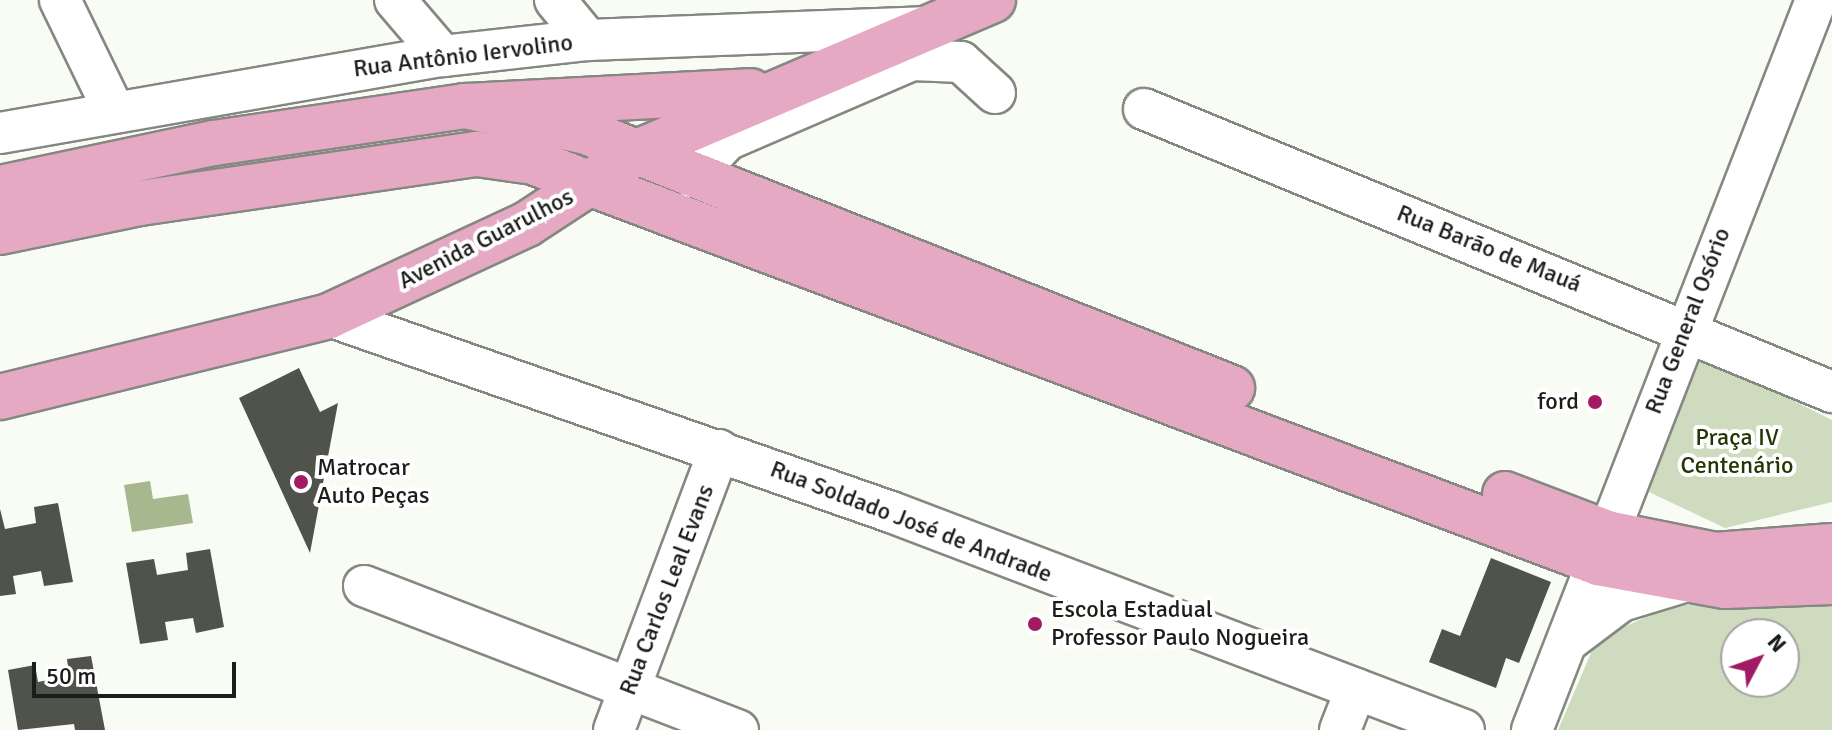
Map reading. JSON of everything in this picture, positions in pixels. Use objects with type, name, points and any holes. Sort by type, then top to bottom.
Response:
[{"type":"main road","name":"Avenida Guarulhos","points":[[0,397],[329,316],[391,288],[592,185],[637,152],[774,90],[993,0]]},
{"type":"main road","points":[[0,188],[214,143],[465,106],[774,90]]},
{"type":"main road","points":[[465,106],[586,132],[637,152],[687,197]]},
{"type":"main road","points":[[0,232],[140,203],[477,154],[533,162],[592,185],[687,197],[1684,582],[1766,588],[1832,582]]},
{"type":"main road","points":[[1602,548],[1715,555],[1832,546]]},
{"type":"street","points":[[60,0],[113,109]]},
{"type":"street","points":[[395,0],[443,56]]},
{"type":"street","points":[[555,0],[588,40]]},
{"type":"street","name":"Rua General Osório","points":[[1532,730],[1684,328],[1816,0]]},
{"type":"street","points":[[942,22],[961,62],[995,93]]},
{"type":"street","name":"Rua Antônio Iervolino","points":[[4,126],[443,56],[588,40],[942,22]]},
{"type":"street","points":[[687,197],[727,140],[912,60],[961,62]]},
{"type":"street","name":"Rua Barão de Mauá","points":[[1144,109],[1684,328],[1832,392]]},
{"type":"street","name":"Rua Soldado José de Andrade","points":[[391,288],[446,352]]},
{"type":"street","name":"Rua Soldado José de Andrade","points":[[329,316],[446,352],[719,450],[1464,730]]},
{"type":"street","name":"Rua Carlos Leal Evans","points":[[614,730],[719,450]]},
{"type":"street","points":[[1565,644],[1621,601],[1684,582]]},
{"type":"street","points":[[364,586],[738,730]]},
{"type":"street","points":[[1340,730],[1356,689]]},
{"type":"green space","name":"Praça IV Centenário","points":[[1696,352],[1832,420],[1832,502],[1725,528],[1649,492]]},
{"type":"green space","points":[[1673,605],[1832,606],[1832,730],[1558,730],[1597,639]]},
{"type":"shaded area","points":[[150,481],[153,499],[188,494],[193,523],[132,532],[124,485]]},
{"type":"building","name":"Matrocar Auto Peças","points":[[299,368],[320,412],[338,403],[310,553],[239,398]]},
{"type":"building","points":[[58,503],[73,582],[44,586],[41,571],[13,576],[16,594],[0,596],[0,509],[5,529],[36,523],[34,507]]},
{"type":"building","points":[[210,549],[224,627],[196,633],[193,618],[165,622],[168,640],[140,644],[126,563],[154,559],[157,575],[188,570],[186,553]]},
{"type":"building","points":[[1491,558],[1551,582],[1519,663],[1506,658],[1496,688],[1429,662],[1442,629],[1460,636]]},
{"type":"building","points":[[91,656],[105,730],[75,730],[74,724],[18,730],[8,670],[35,665],[38,682],[69,676],[67,659]]},
{"type":"place","name":"ford","points":[[1595,402]]},
{"type":"place","name":"Matrocar Auto Peças","points":[[301,482]]},
{"type":"place","name":"Escola Estadual Professor Paulo Nogueira","points":[[1035,624]]}]
